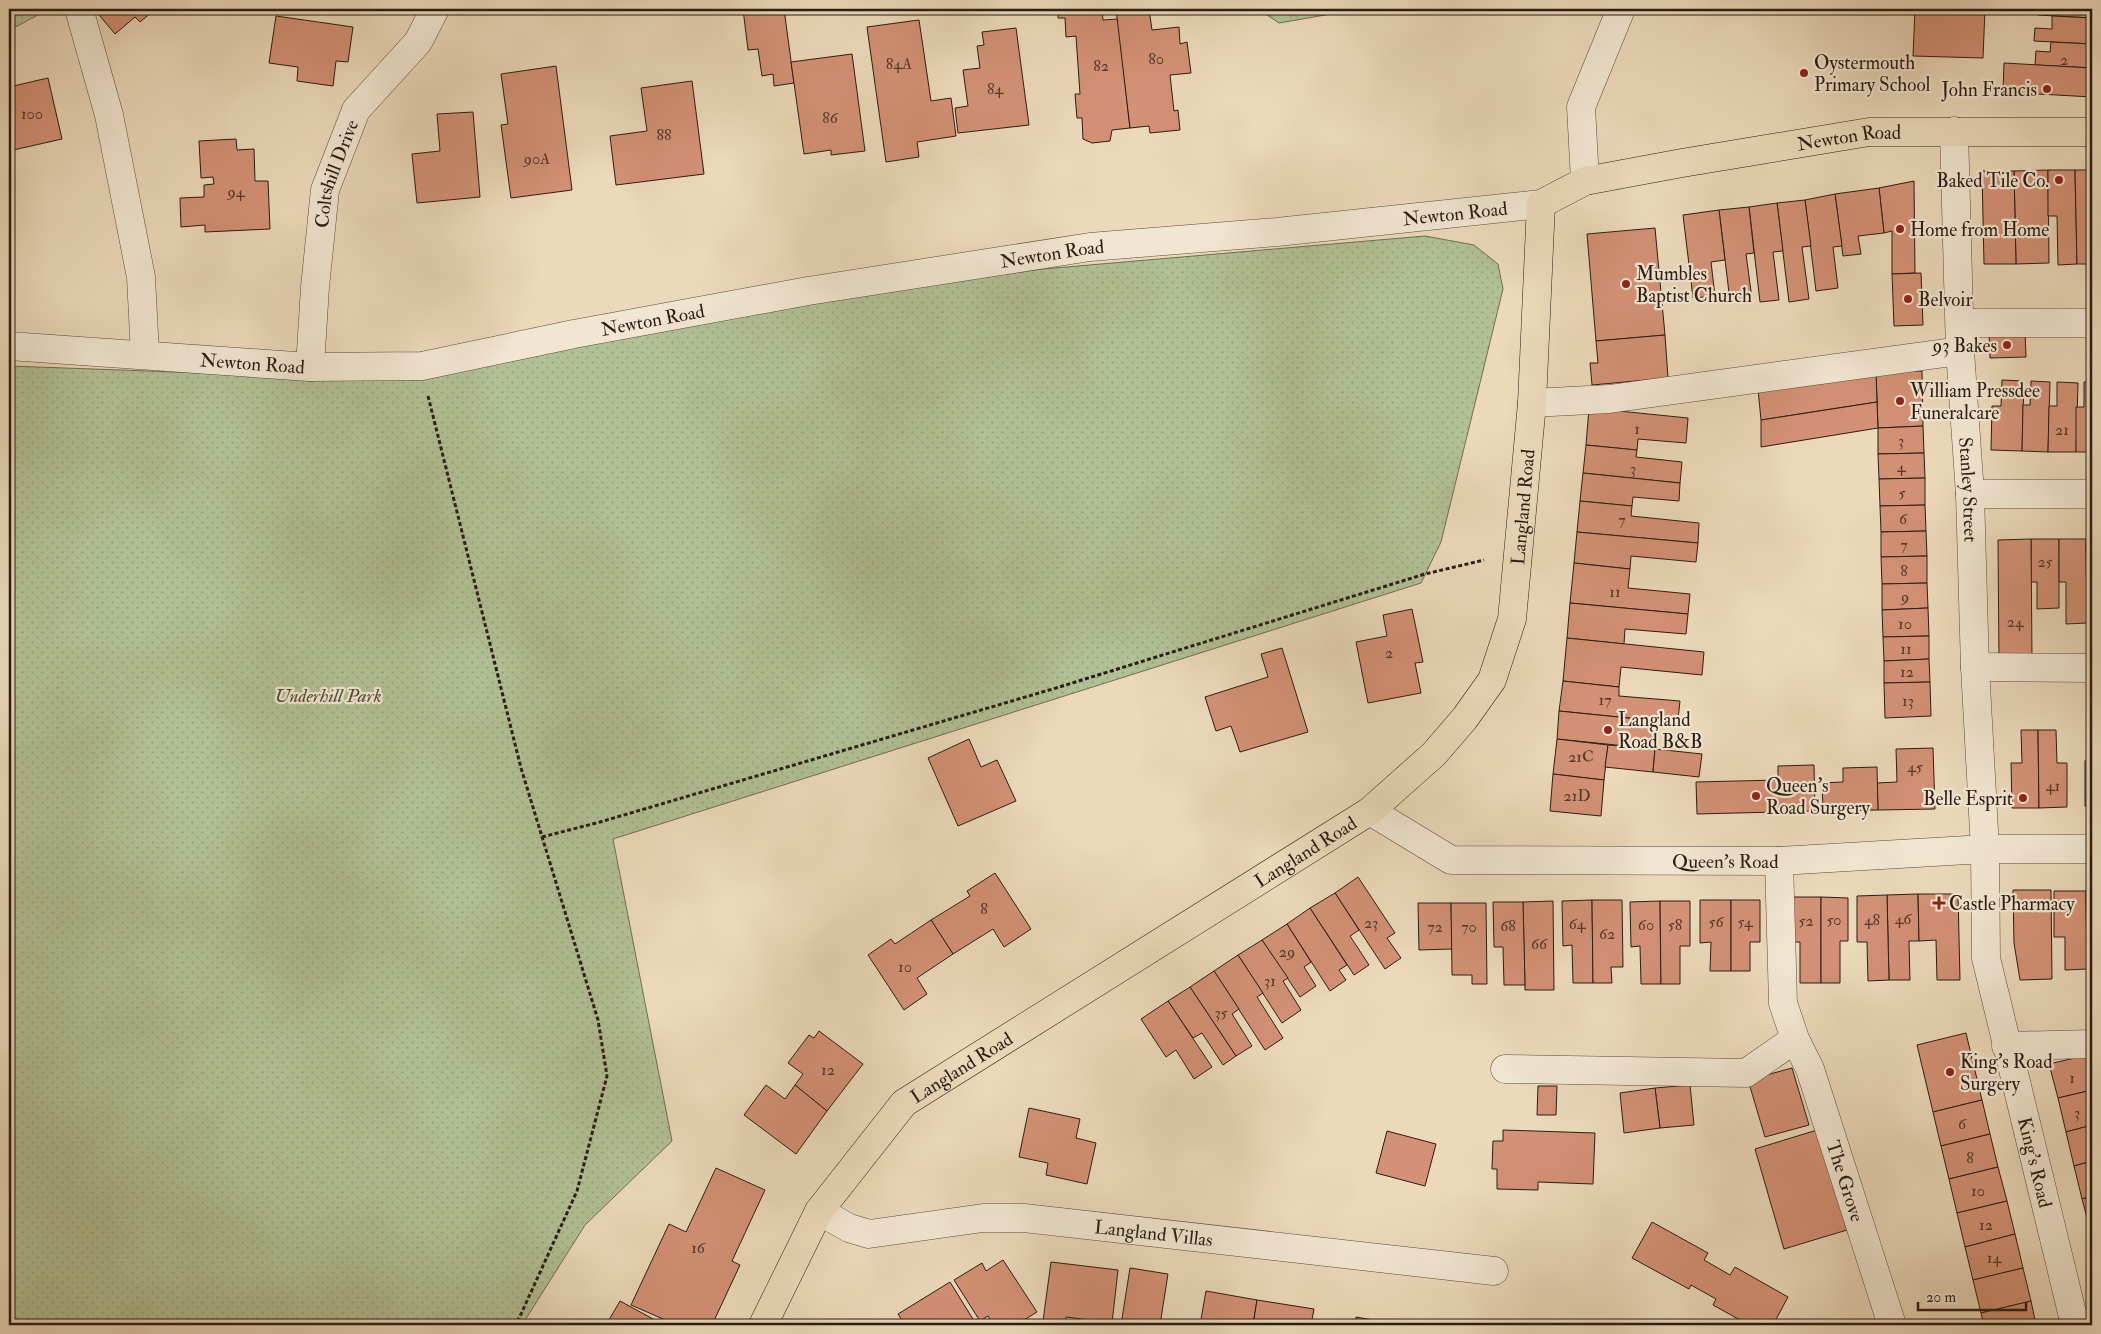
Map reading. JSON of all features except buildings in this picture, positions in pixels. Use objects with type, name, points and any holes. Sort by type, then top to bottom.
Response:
[{"type":"main road","name":"Newton Road","points":[[1541,204],[1585,181],[1869,132],[2092,132]]},
{"type":"main road","name":"Langland Road","points":[[763,1325],[819,1211],[904,1103],[1370,811],[1434,754],[1466,718],[1492,680],[1512,619],[1516,553],[1532,403],[1541,204]]},
{"type":"street","points":[[79,9],[109,115],[141,277],[144,355]]},
{"type":"street","name":"Coltshill Drive","points":[[310,367],[315,287],[325,190],[356,110],[418,42],[435,9]]},
{"type":"street","points":[[1585,181],[1581,107],[1621,9]]},
{"type":"street","name":"Stanley Street","points":[[1954,131],[1960,351],[1970,494],[1975,667],[1984,849]]},
{"type":"street","name":"Newton Road","points":[[9,346],[310,367],[422,366],[574,334],[808,291],[1090,247],[1277,232],[1541,204]]},
{"type":"street","points":[[1960,322],[2092,323]]},
{"type":"street","points":[[1532,403],[1609,399],[1960,351]]},
{"type":"street","points":[[1970,494],[2092,494]]},
{"type":"street","points":[[1975,667],[2092,668]]},
{"type":"street","name":"Queen's Road","points":[[1370,811],[1451,860],[1779,861],[1984,849],[2092,849]]},
{"type":"street","name":"King's Road","points":[[1984,849],[1986,958],[2075,1325]]},
{"type":"street","name":"The Grove","points":[[1779,861],[1783,1003],[1795,1039],[1810,1068],[1892,1325]]},
{"type":"street","points":[[1505,1069],[1746,1073],[1795,1039]]},
{"type":"street","points":[[2006,1046],[2092,1044]]},
{"type":"street","name":"Langland Villas","points":[[819,1211],[849,1228],[869,1234],[983,1218],[1024,1218],[1494,1271]]},
{"type":"path","points":[[422,366],[521,768],[598,1020],[607,1076],[577,1191],[516,1325]]},
{"type":"path","points":[[542,837],[610,819],[1056,688],[1425,574],[1516,553]]},
{"type":"green space","points":[[9,9],[49,9],[10,30]]},
{"type":"green space","points":[[1258,9],[1360,9],[1279,23]]},
{"type":"green space","name":"Underhill Park","points":[[1425,236],[1474,245],[1498,264],[1503,289],[1441,542],[1421,583],[613,839],[672,1141],[585,1225],[522,1325],[9,1325],[9,366],[314,377],[571,348],[883,291],[1043,269]]},
{"type":"place","name":"Oystermouth Primary School","points":[[1804,73]]},
{"type":"place","name":"John Francis","points":[[2047,89]]},
{"type":"place","name":"Baked Tile Co.","points":[[2059,180]]},
{"type":"place","name":"Home from Home","points":[[1900,229]]},
{"type":"place","name":"Mumbles Baptist Church","points":[[1626,284]]},
{"type":"place","name":"Belvoir","points":[[1908,299]]},
{"type":"place","name":"93 Bakes","points":[[2007,345]]},
{"type":"place","name":"William Pressdee Funeralcare","points":[[1900,401]]},
{"type":"place","name":"Langland Road B&B","points":[[1608,730]]},
{"type":"place","name":"Queen's Road Surgery","points":[[1756,796]]},
{"type":"place","name":"Belle Esprit","points":[[2023,798]]},
{"type":"place","name":"Castle Pharmacy","points":[[1939,903]]},
{"type":"place","name":"King's Road Surgery","points":[[1950,1072]]}]
